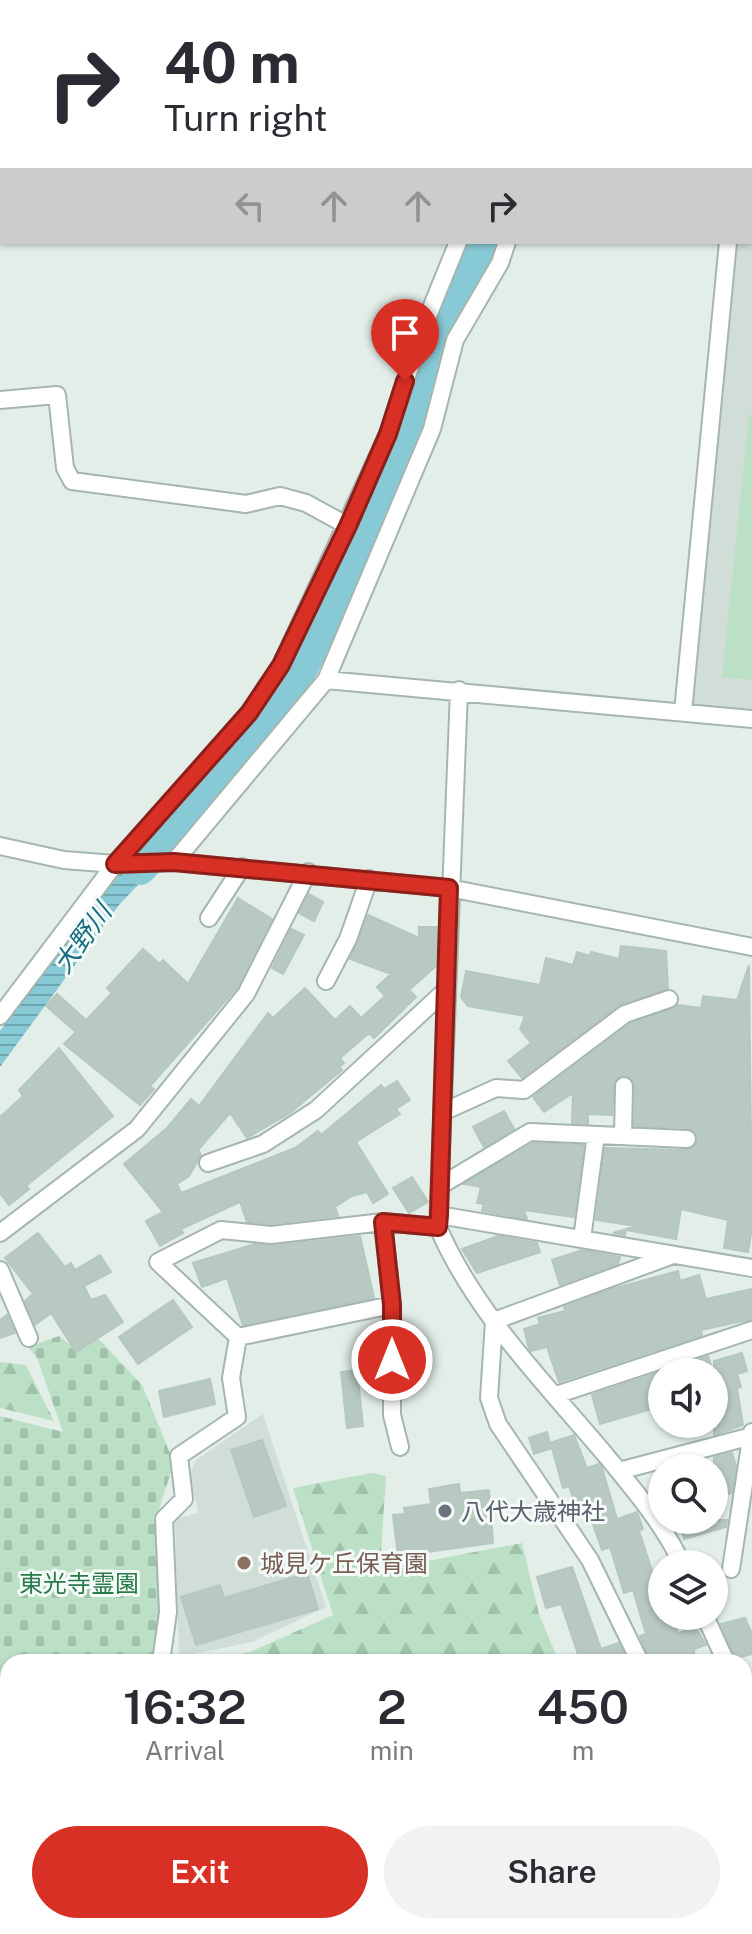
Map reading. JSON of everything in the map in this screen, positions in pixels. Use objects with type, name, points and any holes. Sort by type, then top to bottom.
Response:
[{"type":"street","points":[[0,1016],[115,864],[257,701],[281,665],[388,434],[423,328],[457,244]]},
{"type":"street","points":[[168,863],[326,680],[432,429],[455,340],[500,263],[506,244]]},
{"type":"street","points":[[683,712],[728,244]]},
{"type":"street","points":[[0,400],[57,395],[65,468],[72,481],[246,504],[280,496],[306,503],[348,526]]},
{"type":"street","points":[[326,680],[752,719]]},
{"type":"street","points":[[459,690],[449,888],[439,1221],[461,1274],[494,1321],[639,1495],[673,1550]]},
{"type":"street","points":[[0,846],[64,860],[242,867],[449,888],[752,947]]},
{"type":"street","points":[[209,918],[242,867]]},
{"type":"street","points":[[0,1233],[137,1129],[246,994],[308,872]]},
{"type":"street","points":[[326,981],[348,939],[369,879]]},
{"type":"street","points":[[208,1163],[263,1144],[316,1110],[446,990]]},
{"type":"street","points":[[443,1112],[496,1088],[524,1090],[625,1014],[669,999]]},
{"type":"street","points":[[623,1136],[624,1086]]},
{"type":"street","points":[[440,1186],[530,1132],[687,1139]]},
{"type":"street","points":[[582,1239],[596,1135]]},
{"type":"street","points":[[238,1337],[158,1262],[221,1230],[271,1235],[383,1222],[439,1221],[582,1239],[752,1268]]},
{"type":"street","points":[[383,1222],[392,1305],[392,1415],[400,1447]]},
{"type":"street","points":[[494,1321],[674,1254]]},
{"type":"street","points":[[0,1270],[29,1338]]},
{"type":"street","points":[[238,1337],[392,1305]]},
{"type":"street","points":[[494,1321],[489,1398],[498,1424],[590,1560],[636,1654]]},
{"type":"street","points":[[556,1395],[752,1330]]},
{"type":"street","points":[[162,1654],[168,1612],[164,1519],[184,1499],[179,1456],[237,1417],[231,1378],[238,1337]]},
{"type":"street","points":[[619,1471],[752,1435],[747,1502],[731,1569]]},
{"type":"street","points":[[711,1630],[722,1654]]},
{"type":"shaded area","points":[[733,244],[752,244],[752,712],[691,706]]},
{"type":"shaded area","name":"城見ケ丘保育園","points":[[263,1414],[326,1607],[252,1642],[179,1654],[175,1519],[198,1513],[190,1474],[196,1460]]},
{"type":"green space","points":[[749,414],[752,415],[752,680],[722,677]]},
{"type":"green space","name":"東光寺霊園","points":[[59,1336],[76,1349],[96,1336],[142,1385],[174,1463],[158,1512],[159,1654],[0,1654],[0,1416],[63,1432],[37,1358],[28,1347]]},
{"type":"green space","points":[[0,1362],[26,1365],[54,1421],[0,1408]]},
{"type":"green space","points":[[371,1473],[386,1476],[380,1570],[522,1543],[539,1614],[556,1654],[241,1654],[333,1615],[293,1488]]},
{"type":"water","points":[[165,821],[186,834],[119,905],[0,1067],[0,1031],[107,887]]},
{"type":"building","points":[[309,894],[323,902],[314,921],[299,913]]},
{"type":"building","points":[[238,898],[272,919],[237,988],[150,1086],[154,1089],[140,1105],[64,1044],[76,1032],[46,1006],[57,994],[86,1020],[112,993],[107,988],[143,949],[160,964],[163,960],[188,984]]},
{"type":"building","points":[[368,915],[419,938],[419,927],[438,927],[436,966],[409,990],[416,997],[374,1038],[369,1033],[340,1058],[344,1063],[339,1067],[342,1070],[290,1113],[247,1138],[230,1113],[198,1150],[201,1155],[189,1176],[177,1184],[181,1193],[295,1148],[318,1131],[321,1135],[381,1085],[384,1089],[397,1081],[410,1100],[396,1109],[400,1114],[356,1142],[388,1194],[373,1203],[367,1192],[352,1196],[335,1207],[338,1216],[271,1224],[247,1222],[240,1202],[181,1229],[183,1233],[160,1246],[146,1221],[163,1212],[124,1164],[167,1128],[191,1099],[199,1106],[268,1013],[273,1018],[305,988],[335,1020],[350,1006],[361,1018],[385,996],[377,987],[391,974],[350,959]]},
{"type":"building","points":[[291,929],[304,935],[283,974],[272,968]]},
{"type":"building","points":[[621,946],[666,951],[668,988],[619,1005],[522,1078],[508,1061],[531,1043],[520,1029],[525,1016],[468,1006],[461,997],[466,971],[540,985],[546,958],[573,965],[577,952],[619,959]]},
{"type":"building","points":[[749,965],[752,1228],[748,1252],[724,1248],[728,1220],[681,1209],[676,1239],[626,1230],[625,1235],[613,1233],[636,1226],[596,1220],[605,1148],[687,1150],[697,1144],[696,1133],[687,1128],[634,1126],[635,1085],[625,1075],[614,1081],[612,1115],[588,1114],[588,1124],[572,1123],[573,1093],[544,1112],[533,1097],[630,1024],[678,1005],[701,1008],[703,996],[737,1000]]},
{"type":"building","points":[[59,1048],[113,1116],[26,1186],[29,1189],[9,1205],[0,1193],[0,1117],[23,1096],[19,1090]]},
{"type":"building","points":[[504,1111],[514,1129],[484,1147],[473,1127]]},
{"type":"building","points":[[533,1143],[584,1145],[574,1217],[524,1210],[527,1219],[482,1211],[484,1204],[477,1203],[481,1187],[464,1184]]},
{"type":"building","points":[[412,1177],[428,1202],[409,1213],[393,1188]]},
{"type":"building","points":[[38,1233],[65,1267],[71,1263],[75,1270],[100,1255],[111,1272],[84,1286],[91,1300],[105,1295],[123,1322],[76,1352],[51,1313],[35,1325],[25,1301],[33,1294],[5,1258]]},
{"type":"building","points":[[360,1236],[374,1298],[243,1325],[227,1278],[202,1287],[193,1263],[255,1244],[272,1246]]},
{"type":"building","points":[[498,1236],[537,1243],[540,1252],[477,1273],[462,1249]]},
{"type":"building","points":[[582,1250],[620,1257],[618,1264],[560,1285],[552,1260]]},
{"type":"building","points":[[678,1271],[680,1281],[699,1275],[706,1299],[752,1289],[752,1319],[701,1330],[702,1335],[559,1382],[547,1347],[529,1349],[524,1329],[540,1324],[538,1318],[565,1311],[564,1307],[612,1289]]},
{"type":"building","points":[[173,1300],[192,1327],[138,1364],[119,1337]]},
{"type":"building","points":[[7,1315],[15,1333],[0,1338],[0,1320]]},
{"type":"building","points":[[742,1353],[747,1371],[737,1374],[741,1387],[737,1388],[743,1425],[728,1430],[728,1358],[724,1358]]},
{"type":"building","points":[[357,1370],[363,1426],[347,1428],[341,1372]]},
{"type":"building","points":[[648,1376],[648,1410],[600,1424],[592,1395]]},
{"type":"building","points":[[210,1379],[215,1404],[164,1417],[159,1391]]},
{"type":"building","points":[[547,1432],[550,1443],[574,1435],[587,1468],[599,1464],[602,1468],[617,1519],[637,1512],[643,1529],[639,1531],[648,1558],[648,1630],[677,1630],[678,1633],[697,1630],[706,1645],[694,1649],[694,1654],[648,1654],[640,1636],[646,1634],[633,1590],[624,1593],[610,1547],[602,1550],[586,1505],[576,1508],[569,1486],[563,1488],[552,1448],[534,1454],[529,1438]]},
{"type":"building","points":[[262,1440],[286,1506],[254,1517],[231,1450]]},
{"type":"building","points":[[732,1453],[736,1466],[732,1493],[728,1494],[728,1454]]},
{"type":"building","points":[[459,1484],[460,1493],[489,1490],[493,1543],[398,1556],[393,1515],[405,1514],[404,1508],[431,1504],[429,1489]]},
{"type":"building","points":[[683,1534],[702,1534],[684,1539]]},
{"type":"building","points":[[572,1567],[601,1649],[619,1643],[624,1654],[578,1654],[561,1604],[546,1608],[537,1577]]},
{"type":"building","points":[[307,1573],[318,1609],[196,1645],[181,1597],[220,1585],[224,1598]]},
{"type":"building","points":[[745,1618],[752,1634],[752,1654],[734,1654],[724,1630],[728,1630],[728,1622]]},
{"type":"waterway","name":"大野川","points":[[139,866],[201,801],[276,711],[383,507],[442,330],[479,244]]},
{"type":"place","name":"八代大歳神社","points":[[445,1511]]},
{"type":"place","name":"城見ケ丘保育園","points":[[244,1563]]},
{"type":"route","points":[[392,1360],[392,1305],[383,1222],[438,1227],[449,888],[308,872],[174,862],[115,864],[249,713],[281,665],[348,526],[388,434],[405,381]]}]
